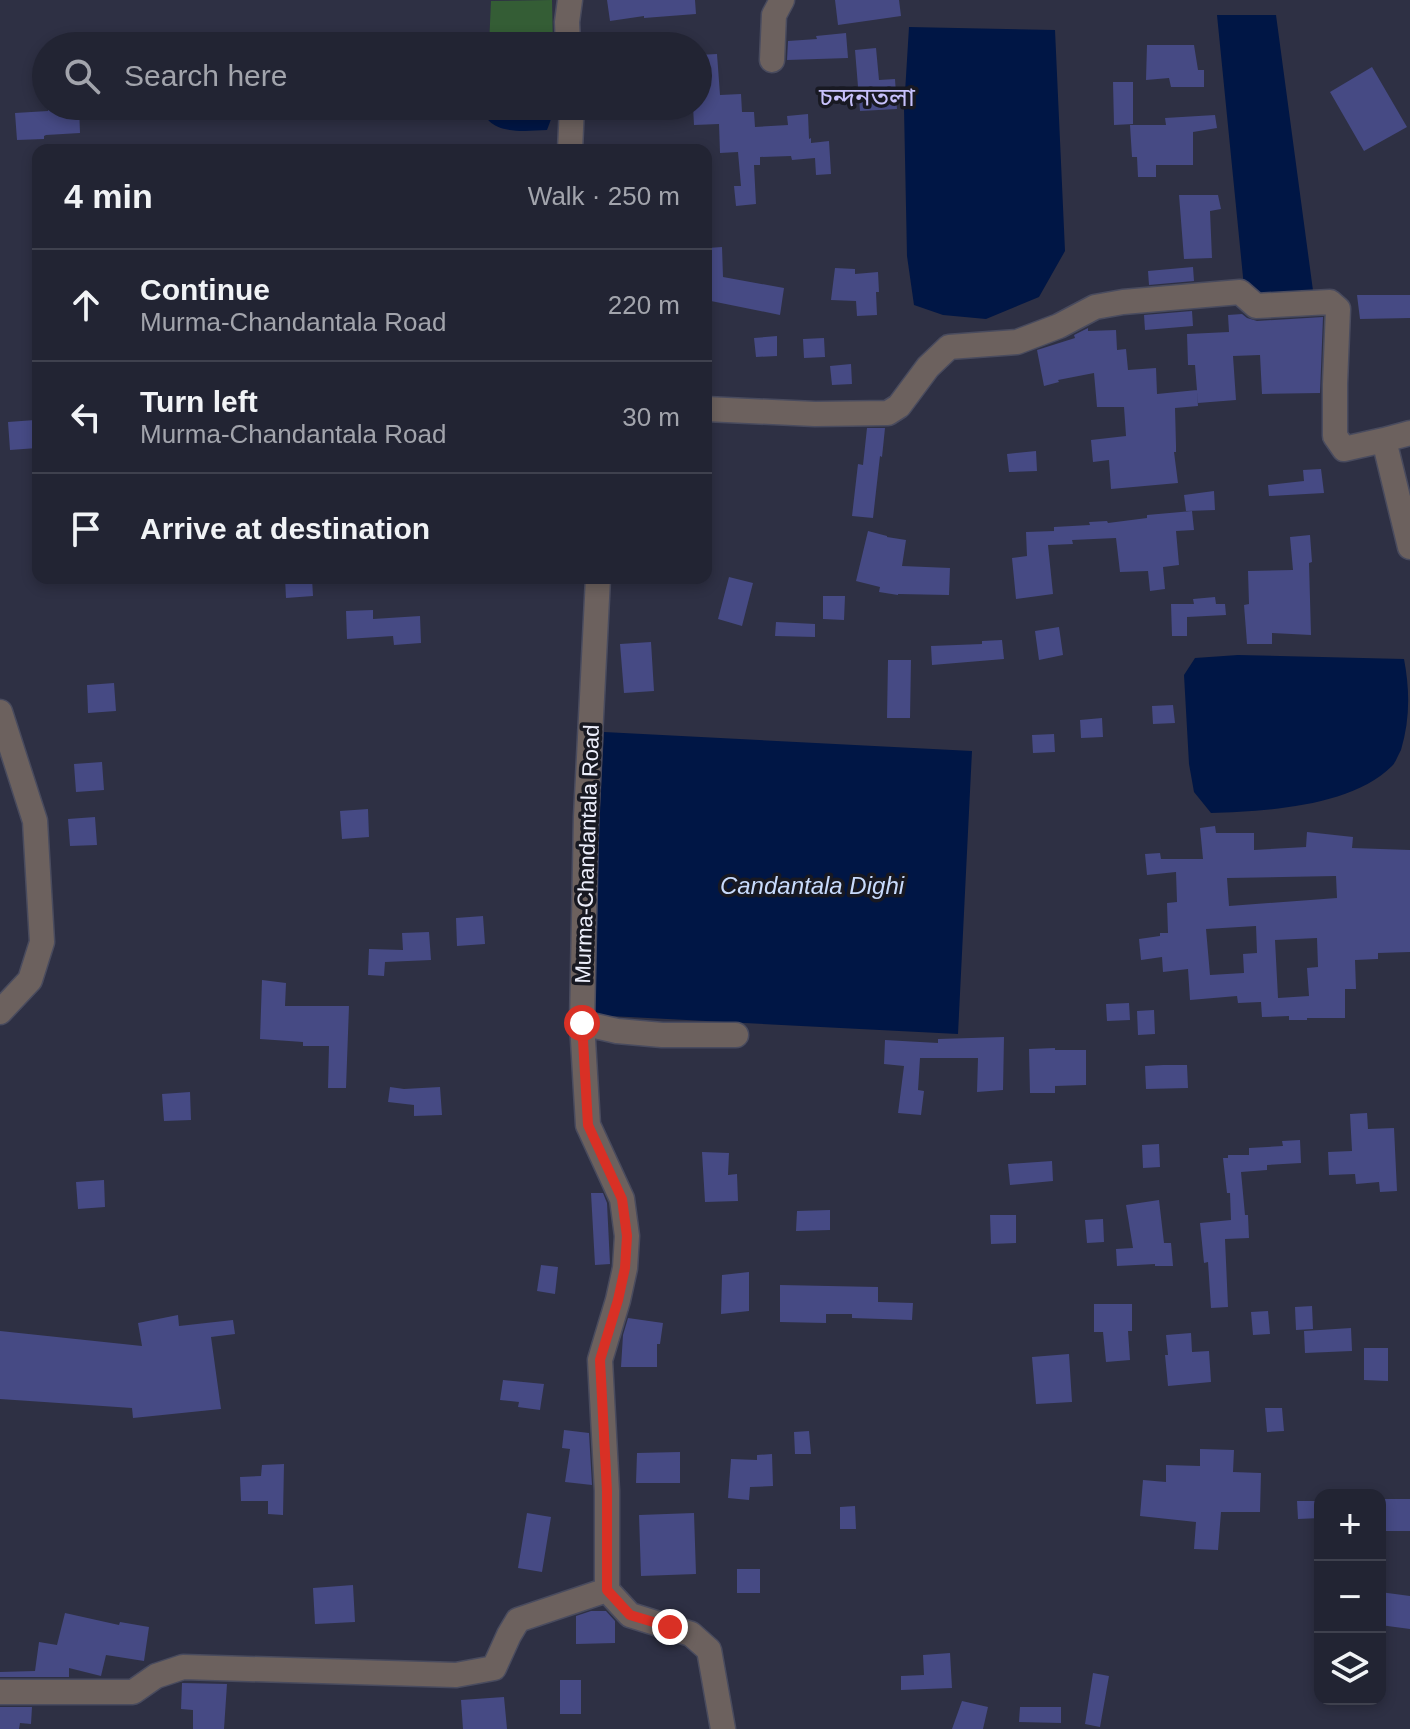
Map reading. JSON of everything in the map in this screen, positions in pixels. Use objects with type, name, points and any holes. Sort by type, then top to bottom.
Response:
[{"type":"street","points":[[567,32],[570,0]]},
{"type":"street","points":[[772,60],[774,15],[782,0]]},
{"type":"street","points":[[570,144],[571,120]]},
{"type":"street","points":[[712,409],[815,414],[888,413],[899,406],[928,367],[949,347],[1017,342],[1059,326],[1095,307],[1240,292],[1256,306],[1330,302],[1338,309],[1335,436],[1344,449],[1410,433]]},
{"type":"street","points":[[1384,440],[1410,547]]},
{"type":"street","name":"Murma-Chandantala Road","points":[[598,584],[586,817],[582,1023],[588,1125],[622,1199],[627,1236],[622,1279],[600,1360],[607,1491],[607,1590]]},
{"type":"street","points":[[0,712],[35,821],[42,942],[30,980],[0,1012]]},
{"type":"street","points":[[582,1023],[617,1031],[662,1035],[736,1035]]},
{"type":"street","points":[[0,1692],[133,1692],[156,1676],[183,1667],[456,1675],[494,1668],[518,1620],[607,1590],[630,1615],[691,1634],[709,1650],[723,1729]]},
{"type":"green space","points":[[552,0],[553,32],[490,32],[491,1]]},
{"type":"water","points":[[1217,15],[1276,15],[1314,298],[1257,300],[1244,287]]},
{"type":"water","points":[[909,27],[1055,30],[1065,251],[1039,297],[986,319],[943,315],[914,305],[907,256],[904,109]]},
{"type":"water","points":[[488,120],[551,120],[547,130],[528,131],[508,130]]},
{"type":"water","points":[[1238,655],[1404,659],[1407,716],[1401,750],[1393,764],[1375,780],[1331,798],[1282,808],[1211,813],[1194,792],[1189,764],[1184,675],[1195,658]]},
{"type":"water","name":"Candantala Dighi","points":[[604,732],[972,751],[958,1034],[590,1015]]},
{"type":"building","points":[[607,0],[695,0],[696,14],[610,21]]},
{"type":"building","points":[[835,0],[899,0],[901,16],[838,25]]},
{"type":"building","points":[[846,33],[848,58],[787,60],[788,41]]},
{"type":"building","points":[[1147,45],[1194,45],[1198,70],[1204,70],[1204,87],[1171,87],[1169,78],[1146,80]]},
{"type":"building","points":[[876,48],[879,80],[895,79],[897,109],[860,111],[855,50]]},
{"type":"building","points":[[712,54],[717,54],[720,95],[741,94],[742,112],[754,112],[755,127],[788,125],[787,116],[808,114],[811,143],[829,141],[831,174],[816,175],[815,158],[792,160],[791,156],[760,157],[760,165],[754,165],[756,204],[736,206],[734,186],[741,186],[738,152],[720,153],[719,124],[694,125],[694,120],[712,120]]},
{"type":"building","points":[[1372,67],[1407,127],[1364,151],[1330,92]]},
{"type":"building","points":[[1113,82],[1133,82],[1133,124],[1114,125]]},
{"type":"building","points":[[32,112],[32,120],[80,120],[80,133],[17,140],[15,113]]},
{"type":"building","points":[[1215,115],[1217,128],[1193,132],[1193,165],[1156,165],[1156,177],[1138,177],[1137,157],[1132,157],[1130,125],[1166,125],[1165,118]]},
{"type":"building","points":[[1179,195],[1218,195],[1221,209],[1210,211],[1212,258],[1184,259]]},
{"type":"building","points":[[722,247],[723,277],[784,288],[780,315],[712,301],[712,248]]},
{"type":"building","points":[[1193,267],[1194,281],[1149,285],[1148,271]]},
{"type":"building","points":[[835,268],[855,269],[855,274],[878,272],[877,315],[857,316],[856,301],[831,300]]},
{"type":"building","points":[[1357,295],[1410,295],[1410,318],[1360,319]]},
{"type":"building","points":[[1192,311],[1193,326],[1145,330],[1144,315]]},
{"type":"building","points":[[1242,314],[1257,321],[1323,317],[1320,393],[1262,394],[1260,355],[1233,356],[1236,400],[1198,403],[1195,365],[1188,365],[1187,334],[1229,332],[1228,315]]},
{"type":"building","points":[[1088,328],[1088,331],[1116,330],[1117,350],[1126,349],[1128,370],[1156,368],[1157,394],[1197,390],[1198,406],[1175,408],[1174,452],[1178,483],[1111,489],[1109,460],[1093,462],[1091,440],[1126,436],[1124,407],[1097,407],[1094,373],[1044,386],[1037,350],[1075,338],[1074,335]]},
{"type":"building","points":[[777,336],[777,356],[756,357],[754,338]]},
{"type":"building","points":[[824,338],[825,357],[804,358],[803,339]]},
{"type":"building","points":[[851,364],[852,384],[832,385],[830,366]]},
{"type":"building","points":[[32,420],[32,448],[10,450],[8,422]]},
{"type":"building","points":[[867,428],[885,428],[873,518],[852,516],[858,464],[863,465]]},
{"type":"building","points":[[1036,451],[1037,471],[1009,472],[1007,454]]},
{"type":"building","points":[[1321,469],[1324,493],[1269,496],[1268,485],[1304,481],[1303,470]]},
{"type":"building","points":[[1214,491],[1215,510],[1186,511],[1184,495]]},
{"type":"building","points":[[1192,511],[1194,530],[1176,531],[1179,565],[1163,567],[1165,589],[1150,591],[1148,571],[1120,572],[1116,538],[1072,540],[1073,544],[1048,545],[1053,594],[1016,599],[1012,558],[1027,556],[1026,532],[1054,531],[1054,527]]},
{"type":"building","points":[[868,531],[906,540],[902,566],[950,568],[949,595],[898,595],[879,592],[880,587],[856,581]]},
{"type":"building","points":[[1310,535],[1311,635],[1272,633],[1272,644],[1247,644],[1244,605],[1249,604],[1248,571],[1293,570],[1290,537]]},
{"type":"building","points":[[729,577],[753,583],[742,626],[718,619]]},
{"type":"building","points":[[285,584],[312,584],[313,596],[286,598]]},
{"type":"building","points":[[823,596],[845,596],[844,620],[823,619]]},
{"type":"building","points":[[1215,597],[1216,604],[1225,604],[1226,615],[1187,617],[1187,636],[1172,636],[1171,604],[1194,604],[1193,599]]},
{"type":"building","points":[[373,610],[373,619],[420,616],[421,643],[394,645],[393,636],[347,639],[346,611]]},
{"type":"building","points":[[776,622],[815,624],[815,637],[775,636]]},
{"type":"building","points":[[1059,627],[1063,655],[1039,660],[1035,631]]},
{"type":"building","points":[[1002,640],[1004,659],[932,665],[931,646]]},
{"type":"building","points":[[651,642],[654,691],[624,693],[620,644]]},
{"type":"building","points":[[888,660],[911,660],[910,718],[887,718]]},
{"type":"building","points":[[114,683],[116,711],[88,713],[87,685]]},
{"type":"building","points":[[1173,705],[1175,723],[1153,724],[1152,706]]},
{"type":"building","points":[[1102,718],[1103,737],[1081,738],[1080,720]]},
{"type":"building","points":[[1054,734],[1055,752],[1033,753],[1032,735]]},
{"type":"building","points":[[102,762],[104,790],[76,792],[74,764]]},
{"type":"building","points":[[368,809],[369,837],[342,839],[340,811]]},
{"type":"building","points":[[95,817],[97,845],[70,846],[68,819]]},
{"type":"building","points":[[1215,826],[1216,833],[1254,833],[1254,850],[1306,847],[1307,832],[1353,837],[1352,848],[1410,850],[1410,952],[1378,953],[1378,959],[1355,960],[1356,989],[1345,989],[1345,1018],[1289,1020],[1289,1016],[1262,1017],[1261,1002],[1238,1003],[1237,996],[1190,1000],[1188,969],[1163,972],[1162,957],[1141,960],[1139,939],[1168,933],[1167,903],[1177,902],[1176,872],[1147,875],[1145,854],[1160,853],[1161,859],[1203,859],[1200,828]],"holes":[[[1336,876],[1337,898],[1229,906],[1227,878]],[[1256,926],[1257,953],[1243,954],[1244,973],[1210,975],[1206,929]],[[1317,938],[1318,967],[1307,968],[1309,996],[1278,998],[1275,940]]]},
{"type":"building","points":[[483,916],[485,944],[457,946],[456,918]]},
{"type":"building","points":[[429,932],[431,960],[385,962],[384,976],[368,975],[369,949],[403,950],[402,933]]},
{"type":"building","points":[[262,980],[286,983],[285,1006],[349,1006],[346,1088],[328,1088],[329,1046],[303,1046],[303,1042],[260,1039]]},
{"type":"building","points":[[1129,1003],[1130,1020],[1107,1021],[1106,1004]]},
{"type":"building","points":[[1154,1010],[1155,1034],[1138,1035],[1137,1011]]},
{"type":"building","points":[[1004,1037],[1003,1090],[977,1092],[978,1058],[920,1058],[918,1090],[924,1091],[921,1115],[898,1113],[904,1066],[884,1064],[885,1040],[938,1043],[938,1039]]},
{"type":"building","points":[[1029,1049],[1086,1050],[1086,1085],[1055,1086],[1055,1093],[1030,1093]]},
{"type":"building","points":[[1187,1065],[1188,1088],[1146,1089],[1145,1066]]},
{"type":"building","points":[[390,1087],[440,1087],[442,1115],[414,1116],[414,1105],[388,1102]]},
{"type":"building","points":[[190,1092],[191,1120],[164,1121],[162,1094]]},
{"type":"building","points":[[1367,1113],[1368,1129],[1394,1128],[1397,1191],[1380,1192],[1379,1182],[1356,1184],[1355,1174],[1329,1175],[1328,1152],[1352,1151],[1350,1114]]},
{"type":"building","points":[[1300,1140],[1301,1163],[1267,1165],[1267,1170],[1241,1172],[1249,1238],[1225,1239],[1228,1307],[1211,1308],[1208,1262],[1204,1263],[1200,1223],[1231,1220],[1230,1193],[1227,1193],[1223,1158],[1228,1158],[1228,1155],[1249,1155],[1249,1148],[1283,1146],[1282,1141]]},
{"type":"building","points":[[1159,1144],[1160,1167],[1143,1168],[1142,1145]]},
{"type":"building","points":[[702,1152],[729,1153],[728,1175],[737,1174],[738,1201],[705,1202]]},
{"type":"building","points":[[1052,1161],[1053,1181],[1010,1185],[1008,1164]]},
{"type":"building","points":[[104,1180],[105,1207],[78,1209],[76,1182]]},
{"type":"building","points":[[591,1193],[603,1193],[607,1203],[610,1264],[595,1265]]},
{"type":"building","points":[[1159,1200],[1164,1243],[1171,1243],[1173,1266],[1117,1266],[1116,1249],[1133,1248],[1126,1205]]},
{"type":"building","points":[[830,1210],[830,1230],[796,1231],[797,1211]]},
{"type":"building","points":[[990,1215],[1016,1215],[1016,1243],[991,1244]]},
{"type":"building","points":[[1103,1219],[1104,1242],[1087,1243],[1085,1220]]},
{"type":"building","points":[[541,1265],[558,1267],[555,1294],[537,1291]]},
{"type":"building","points":[[749,1272],[749,1311],[721,1314],[722,1275]]},
{"type":"building","points":[[780,1285],[878,1287],[878,1302],[913,1303],[912,1320],[826,1314],[826,1323],[780,1322]]},
{"type":"building","points":[[1094,1304],[1132,1304],[1132,1331],[1128,1331],[1130,1360],[1106,1362],[1103,1332],[1094,1332]]},
{"type":"building","points":[[1312,1306],[1313,1329],[1296,1330],[1295,1307]]},
{"type":"building","points":[[1268,1311],[1270,1334],[1253,1335],[1251,1312]]},
{"type":"building","points":[[178,1315],[179,1326],[233,1320],[235,1334],[211,1337],[221,1409],[133,1418],[132,1408],[0,1399],[0,1331],[142,1346],[138,1323]]},
{"type":"building","points":[[628,1318],[663,1323],[660,1344],[657,1344],[657,1367],[621,1367],[623,1335]]},
{"type":"building","points":[[1351,1328],[1352,1351],[1305,1353],[1304,1331]]},
{"type":"building","points":[[1191,1333],[1192,1352],[1209,1351],[1211,1382],[1168,1386],[1166,1335]]},
{"type":"building","points":[[1364,1348],[1388,1348],[1388,1381],[1364,1380]]},
{"type":"building","points":[[1069,1354],[1072,1402],[1036,1404],[1032,1357]]},
{"type":"building","points":[[503,1380],[544,1384],[540,1410],[518,1407],[519,1402],[500,1400]]},
{"type":"building","points":[[1265,1408],[1282,1408],[1284,1431],[1267,1432]]},
{"type":"building","points":[[564,1430],[589,1433],[592,1485],[565,1482],[570,1449],[562,1448]]},
{"type":"building","points":[[809,1431],[811,1454],[795,1454],[794,1432]]},
{"type":"building","points":[[1200,1449],[1234,1450],[1233,1472],[1261,1473],[1260,1512],[1221,1512],[1218,1550],[1194,1549],[1196,1522],[1140,1516],[1143,1480],[1166,1482],[1166,1465],[1200,1466]]},
{"type":"building","points":[[680,1452],[680,1483],[636,1483],[637,1453]]},
{"type":"building","points":[[772,1454],[773,1486],[750,1487],[749,1500],[728,1498],[731,1459],[757,1460],[757,1455]]},
{"type":"building","points":[[284,1464],[283,1515],[268,1514],[268,1501],[241,1501],[240,1477],[261,1476],[262,1465]]},
{"type":"building","points":[[1386,1499],[1410,1499],[1410,1531],[1386,1531]]},
{"type":"building","points":[[1297,1501],[1314,1501],[1314,1518],[1298,1519]]},
{"type":"building","points":[[855,1506],[856,1529],[840,1529],[840,1507]]},
{"type":"building","points":[[527,1513],[551,1517],[542,1572],[518,1568]]},
{"type":"building","points":[[694,1513],[696,1574],[641,1576],[639,1515]]},
{"type":"building","points":[[737,1569],[760,1569],[760,1593],[737,1593]]},
{"type":"building","points":[[353,1585],[355,1622],[315,1624],[313,1588]]},
{"type":"building","points":[[1386,1593],[1410,1596],[1410,1629],[1386,1626]]},
{"type":"building","points":[[591,1611],[606,1611],[615,1621],[615,1643],[576,1644],[576,1616]]},
{"type":"building","points":[[65,1613],[119,1625],[120,1622],[149,1627],[144,1661],[106,1655],[101,1676],[69,1668],[69,1677],[0,1677],[0,1672],[35,1671],[39,1642],[57,1645]]},
{"type":"building","points":[[950,1653],[952,1688],[901,1690],[901,1676],[924,1675],[923,1655]]},
{"type":"building","points":[[1093,1673],[1109,1676],[1100,1727],[1085,1724]]},
{"type":"building","points":[[560,1680],[581,1680],[581,1714],[560,1714]]},
{"type":"building","points":[[182,1683],[227,1684],[224,1729],[193,1729],[193,1710],[181,1709]]},
{"type":"building","points":[[504,1697],[507,1729],[463,1729],[461,1700]]},
{"type":"building","points":[[962,1701],[988,1707],[983,1729],[952,1729]]},
{"type":"building","points":[[0,1707],[32,1707],[31,1724],[20,1723],[19,1729],[0,1729]]},
{"type":"building","points":[[1020,1707],[1061,1707],[1061,1723],[1019,1722]]},
{"type":"district","name":"চন্দনতলা","points":[[867,97]]},
{"type":"route","points":[[582,1023],[588,1125],[622,1199],[627,1236],[625,1268],[600,1360],[607,1491],[607,1590],[630,1615],[670,1627]]}]
